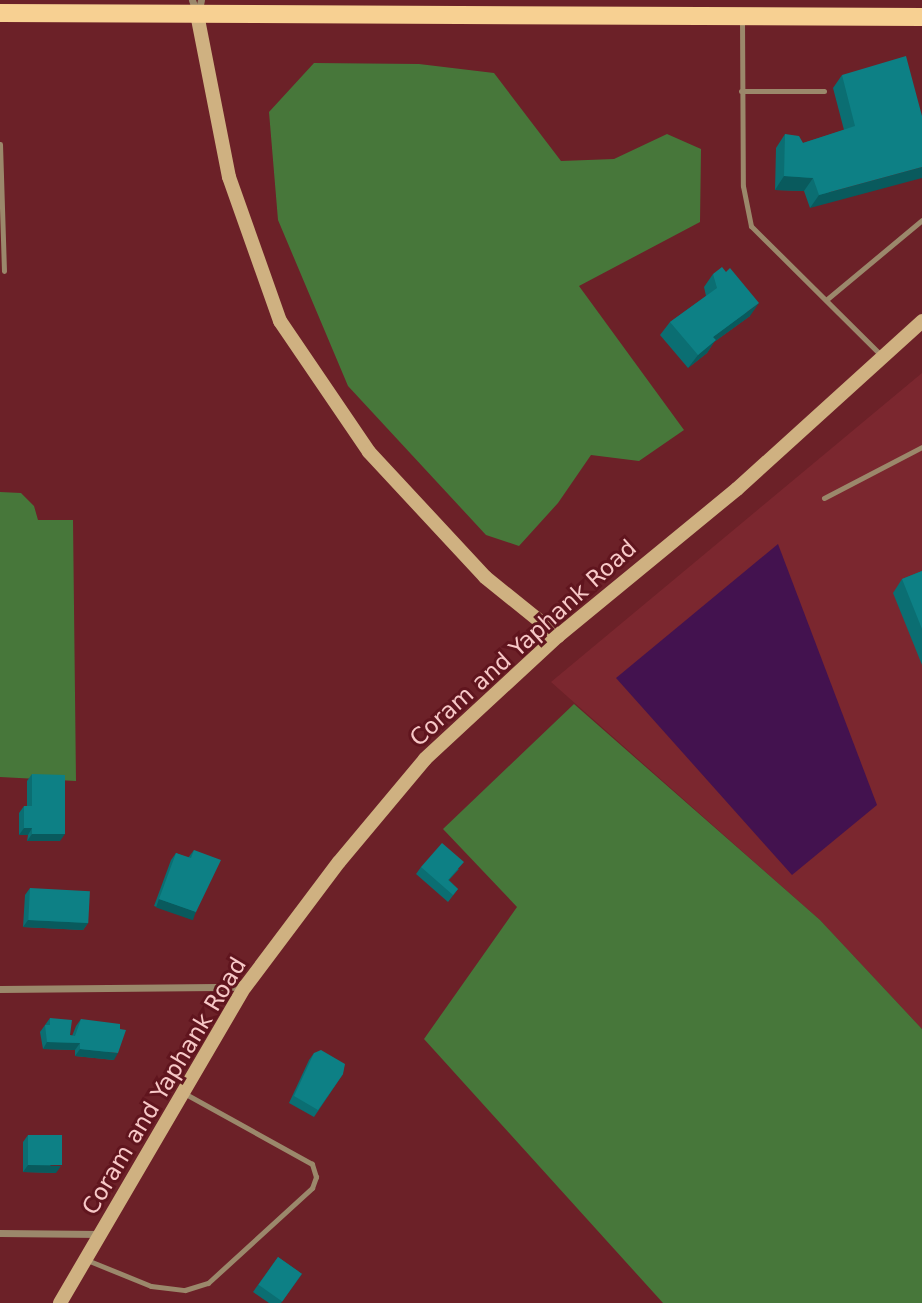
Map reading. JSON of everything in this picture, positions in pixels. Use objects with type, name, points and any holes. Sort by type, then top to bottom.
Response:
[{"type":"main road","points":[[197,5],[229,177],[281,321],[369,452],[485,577],[558,636]]},
{"type":"main road","points":[[5,9],[197,5],[922,17]]},
{"type":"main road","name":"Coram and Yaphank Road","points":[[60,1303],[103,1234],[245,987],[339,862],[425,759],[558,636],[737,489],[922,321]]},
{"type":"street","points":[[0,989],[245,987]]},
{"type":"street","points":[[0,1233],[103,1234]]},
{"type":"lane","points":[[742,15],[743,186],[751,226],[883,357]]},
{"type":"lane","points":[[741,91],[824,91]]},
{"type":"lane","points":[[0,144],[4,271]]},
{"type":"lane","points":[[826,300],[922,220]]},
{"type":"lane","points":[[824,498],[922,446]]},
{"type":"lane","points":[[87,1260],[141,1283],[185,1290],[208,1283],[312,1188],[316,1177],[312,1164],[184,1093]]},
{"type":"shaded area","points":[[922,373],[922,1029],[820,920],[551,682]]},
{"type":"shaded area","points":[[778,544],[877,805],[792,875],[616,678]]},
{"type":"green space","points":[[314,63],[419,64],[494,73],[561,161],[614,159],[667,134],[701,149],[700,222],[579,286],[684,430],[639,461],[591,455],[558,503],[519,546],[486,535],[348,386],[278,220],[269,112]]},
{"type":"green space","points":[[0,492],[21,493],[34,506],[38,520],[73,520],[76,781],[0,777]]},
{"type":"green space","points":[[574,704],[820,920],[922,1029],[922,1303],[663,1303],[424,1039],[517,907],[443,829]]},
{"type":"building","points":[[906,56],[922,116],[922,167],[819,195],[813,178],[784,176],[785,134],[799,136],[803,143],[855,126],[842,75]]},
{"type":"building","points":[[722,267],[726,272],[730,268],[759,303],[713,337],[716,340],[698,355],[670,322],[717,288],[713,274]]},
{"type":"building","points":[[922,571],[922,629],[902,579]]},
{"type":"building","points":[[32,774],[65,775],[65,834],[32,834],[32,828],[24,828],[24,806],[32,806]]},
{"type":"building","points":[[442,843],[464,862],[448,880],[458,889],[453,895],[421,867]]},
{"type":"building","points":[[194,850],[221,860],[196,912],[159,899],[176,853],[191,858]]},
{"type":"building","points":[[30,888],[90,891],[88,923],[28,920]]},
{"type":"building","points":[[50,1018],[72,1020],[70,1035],[75,1036],[81,1019],[120,1024],[120,1029],[126,1030],[118,1053],[80,1049],[80,1043],[47,1042],[45,1025],[50,1025]]},
{"type":"building","points":[[321,1050],[345,1064],[343,1074],[318,1110],[294,1096],[314,1053]]},
{"type":"building","points":[[28,1135],[62,1135],[62,1165],[28,1165]]},
{"type":"building","points":[[278,1257],[302,1274],[282,1301],[258,1285]]}]
